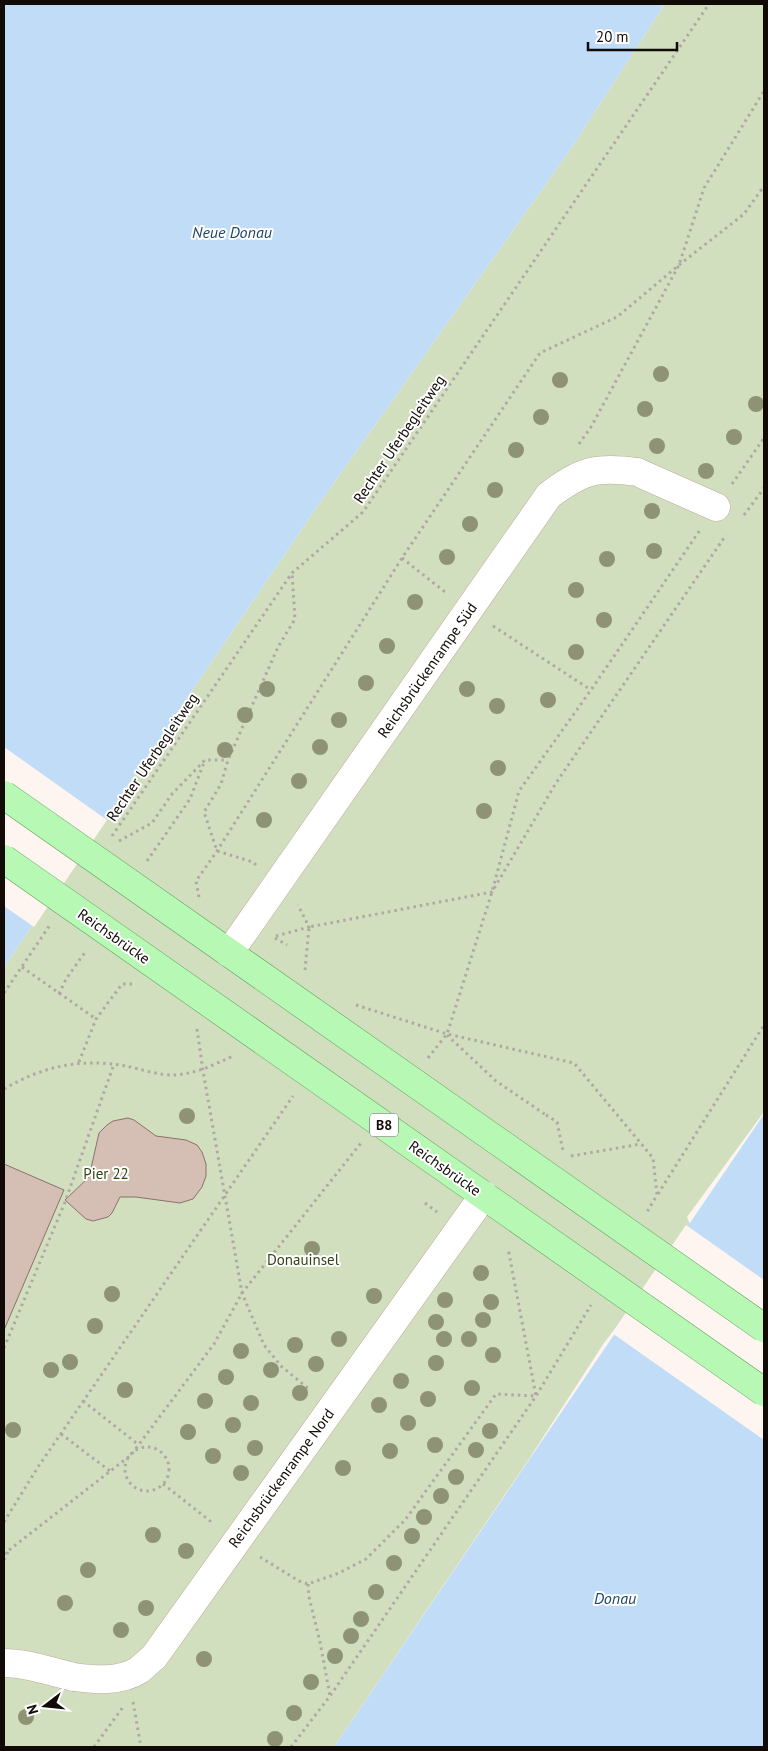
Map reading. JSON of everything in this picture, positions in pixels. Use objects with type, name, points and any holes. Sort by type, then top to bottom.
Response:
[{"type":"main road","points":[[4,795],[764,1328]]},
{"type":"main road","name":"Reichsbrücke","points":[[4,859],[764,1392]]},
{"type":"lane","name":"Reichsbrückenrampe Süd","points":[[229,953],[549,496],[570,480],[592,471],[613,468],[637,472],[716,507]]},
{"type":"lane","name":"Reichsbrückenrampe Nord","points":[[4,1663],[34,1666],[51,1672],[96,1680],[116,1678],[139,1670],[154,1657],[484,1195]]},
{"type":"path","name":"Rechter Uferbegleitweg","points":[[112,836],[292,573],[363,512],[708,4]]},
{"type":"path","points":[[591,428],[678,265],[704,188],[764,91]]},
{"type":"path","points":[[196,881],[217,851],[402,558],[540,353],[617,317],[678,265],[744,214],[764,186]]},
{"type":"path","points":[[422,1065],[447,1034],[492,892],[519,792],[764,438]]},
{"type":"path","points":[[740,519],[764,488]]},
{"type":"path","points":[[492,892],[556,783],[728,532]]},
{"type":"path","points":[[402,558],[448,594]]},
{"type":"path","points":[[204,812],[221,784],[228,760],[278,646],[295,618],[292,573]]},
{"type":"path","points":[[487,621],[591,690]]},
{"type":"path","points":[[118,842],[152,823],[172,794],[205,760],[228,760]]},
{"type":"path","points":[[4,993],[54,921]]},
{"type":"path","points":[[22,967],[96,1019]]},
{"type":"path","points":[[79,1062],[96,1019],[122,984]]},
{"type":"path","points":[[351,1012],[356,1004],[447,1034],[574,1063],[653,1158],[657,1195]]},
{"type":"path","points":[[196,1024],[242,1294],[264,1345],[281,1366],[314,1392]]},
{"type":"path","points":[[642,1220],[764,1025]]},
{"type":"path","points":[[447,1034],[496,1081],[556,1122],[564,1159]]},
{"type":"path","points":[[4,1348],[65,1202],[114,1064]]},
{"type":"path","points":[[4,1522],[60,1434],[296,1092]]},
{"type":"path","points":[[4,1554],[131,1454],[143,1448],[150,1448],[162,1453],[167,1458],[170,1472],[163,1484],[150,1491],[136,1488],[130,1483],[126,1476],[125,1468],[131,1454],[214,1344],[242,1294],[362,1142]]},
{"type":"path","points":[[569,1157],[641,1144]]},
{"type":"path","points":[[508,1244],[536,1396]]},
{"type":"path","points":[[291,1747],[330,1696],[536,1396],[592,1304]]},
{"type":"path","points":[[258,1556],[299,1582],[308,1584],[340,1573],[366,1559],[405,1520],[496,1394],[536,1396]]},
{"type":"path","points":[[83,1401],[138,1444]]},
{"type":"path","points":[[60,1434],[110,1471]]},
{"type":"path","points":[[163,1484],[218,1527]]},
{"type":"path","points":[[4,1560],[10,1550]]},
{"type":"path","points":[[308,1584],[309,1597],[330,1696]]},
{"type":"path","points":[[132,1694],[141,1747]]},
{"type":"path","points":[[94,1747],[127,1702]]},
{"type":"green space","name":"Donauinsel","points":[[665,4],[764,4],[764,1112],[687,1217],[692,1228],[604,1343],[529,1459],[334,1747],[4,1747],[4,967],[319,504],[570,150]]},
{"type":"water","name":"Neue Donau","points":[[4,4],[665,4],[570,150],[319,504],[4,967]]},
{"type":"water","name":"Donau","points":[[764,1114],[764,1747],[334,1747]]},
{"type":"pier","points":[[4,747],[107,820],[34,927],[4,906]]},
{"type":"pier","points":[[686,1225],[764,1280],[764,1440],[612,1333]]},
{"type":"building","points":[[128,1118],[134,1120],[156,1136],[186,1140],[197,1145],[202,1152],[206,1164],[206,1176],[202,1187],[193,1199],[180,1203],[136,1197],[120,1197],[108,1217],[93,1221],[86,1219],[65,1200],[89,1177],[99,1133],[113,1121]]},
{"type":"building","points":[[4,1164],[64,1190],[4,1330]]},
{"type":"park label","name":"Pier 22","points":[[106,1173]]}]
